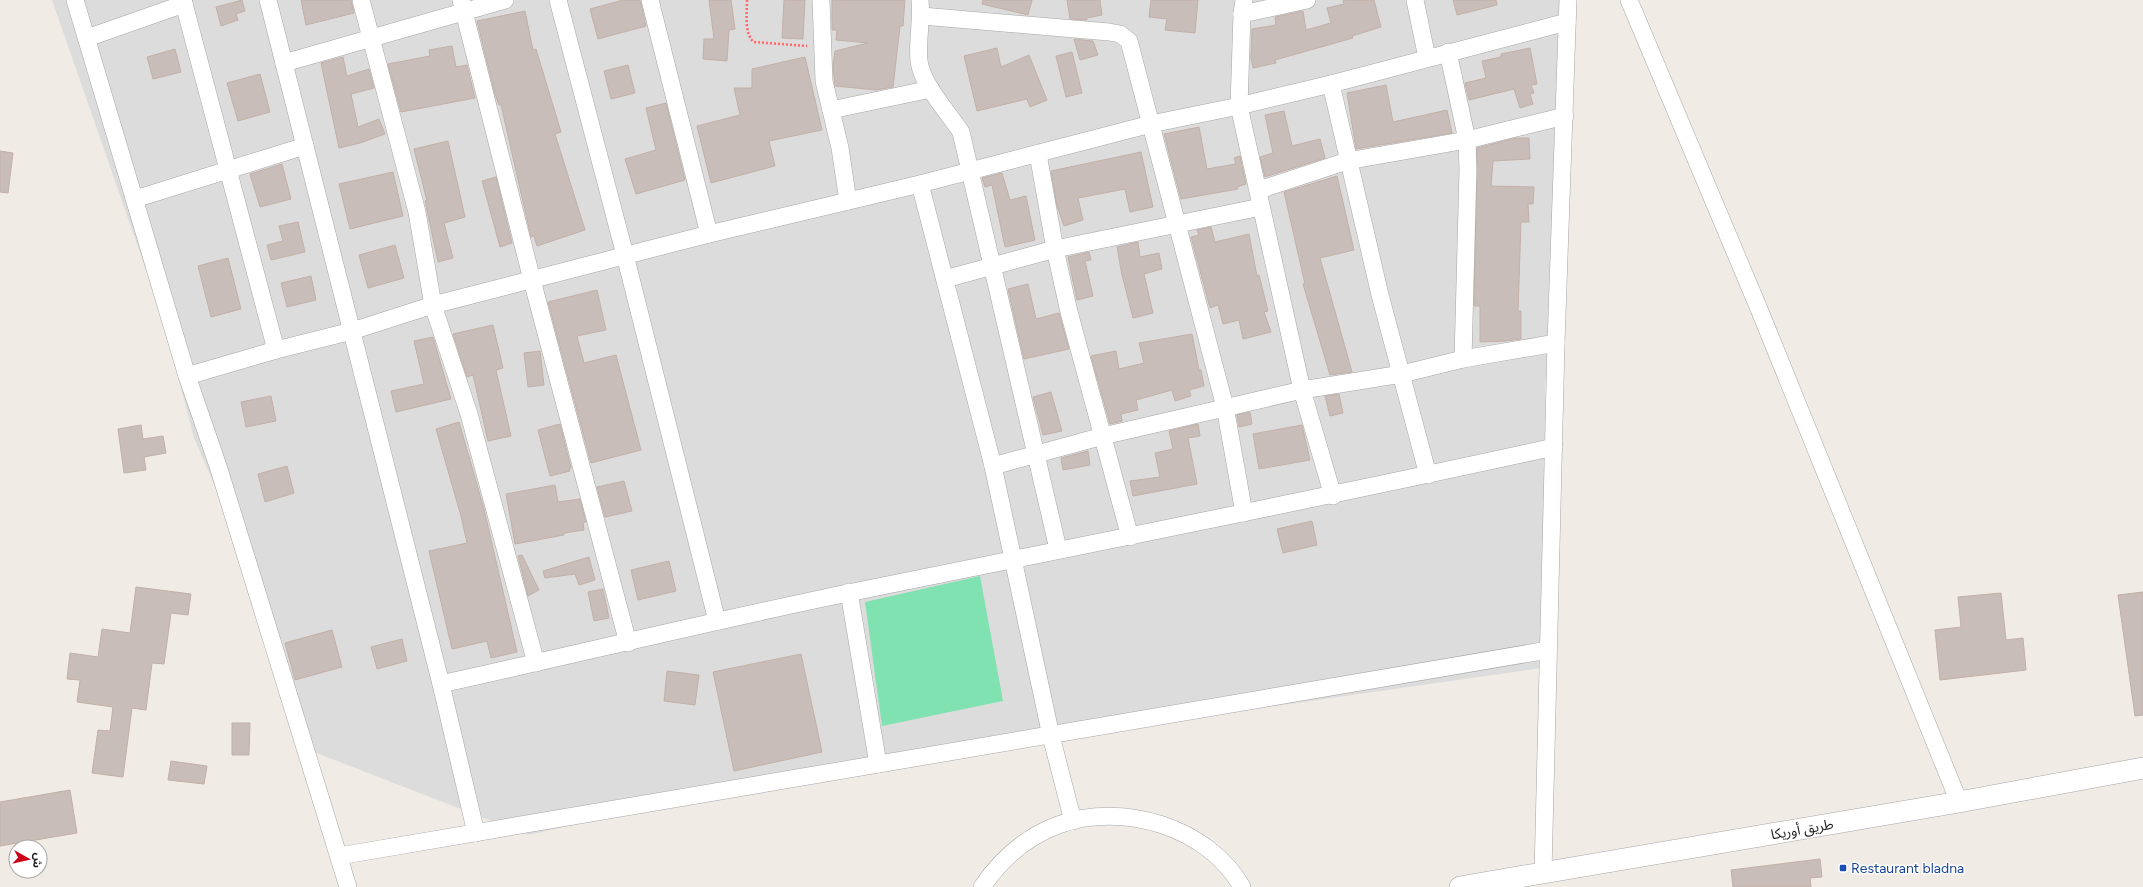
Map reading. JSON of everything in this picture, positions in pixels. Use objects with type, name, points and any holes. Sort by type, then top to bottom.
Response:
[{"type":"street","points":[[75,0],[187,376],[218,466],[348,887]]},
{"type":"street","points":[[268,0],[441,684],[476,833]]},
{"type":"street","points":[[361,0],[417,212],[433,305],[469,414],[536,663]]},
{"type":"street","points":[[284,63],[371,39],[462,5],[505,0]]},
{"type":"street","points":[[558,0],[625,255],[717,621]]},
{"type":"street","points":[[650,0],[709,234]]},
{"type":"street","points":[[821,0],[824,81],[848,201]]},
{"type":"street","points":[[1307,0],[1243,7],[1240,106],[1302,390],[1333,496]]},
{"type":"street","points":[[1415,0],[1427,58]]},
{"type":"street","points":[[1544,873],[1556,343],[1568,0]]},
{"type":"street","points":[[1629,0],[1759,309],[1959,802]]},
{"type":"street","points":[[87,38],[183,2],[276,350]]},
{"type":"street","points":[[462,5],[532,280],[628,643]]},
{"type":"street","points":[[1058,549],[960,132],[924,77],[919,61],[921,8],[1120,34],[1129,41],[1225,407],[1244,514]]},
{"type":"street","points":[[187,376],[276,350],[352,331],[433,305],[625,255],[920,184],[969,169],[1038,154],[1150,124],[1240,106],[1331,84],[1448,52],[1567,22]]},
{"type":"street","points":[[1448,52],[1467,140],[1468,170],[1463,359]]},
{"type":"street","points":[[1331,84],[1348,161],[1428,475]]},
{"type":"street","points":[[831,110],[931,89]]},
{"type":"street","points":[[1259,190],[1348,161],[1467,140],[1565,116]]},
{"type":"street","points":[[135,199],[305,146]]},
{"type":"street","points":[[1038,154],[1055,249],[1069,312],[1130,537]]},
{"type":"street","points":[[920,184],[993,466],[1012,561],[1051,736],[1073,820]]},
{"type":"street","points":[[945,279],[992,268],[1055,249],[1261,207]]},
{"type":"street","points":[[993,466],[1103,436],[1302,390],[1402,374],[1463,359],[1556,343]]},
{"type":"street","points":[[441,684],[849,592],[1012,561],[1058,549],[1130,537],[1333,496],[1554,448]]},
{"type":"street","points":[[849,592],[878,764]]},
{"type":"street","points":[[339,856],[1051,736],[1548,650]]},
{"type":"street","name":"طريق أوريكا","points":[[1460,887],[1959,802],[2143,768]]},
{"type":"street","points":[[982,887],[1001,863],[1016,848],[1036,835],[1073,820],[1095,818],[1121,818],[1163,824],[1182,832],[1198,840],[1213,852],[1242,887]]},
{"type":"path","points":[[747,0],[749,34],[754,42],[822,47]]},
{"type":"shaded area","points":[[52,0],[1561,0],[1559,132],[1545,394],[1555,666],[941,754],[685,800],[528,835],[301,747],[264,600],[194,438],[163,319]]},
{"type":"green space","points":[[980,576],[1003,701],[882,726],[865,602]]},
{"type":"building","points":[[242,0],[245,11],[236,14],[238,20],[221,26],[216,7]]},
{"type":"building","points":[[301,0],[351,0],[354,13],[306,25]]},
{"type":"building","points":[[623,0],[640,0],[646,26],[598,39],[590,9]]},
{"type":"building","points":[[709,0],[731,0],[735,29],[729,30],[727,61],[703,59],[704,39],[714,39]]},
{"type":"building","points":[[784,0],[805,0],[803,39],[782,38]]},
{"type":"building","points":[[832,0],[905,0],[903,26],[900,26],[893,87],[876,90],[835,86],[833,66],[835,51],[868,43],[836,40],[837,30],[832,30]]},
{"type":"building","points":[[983,0],[1032,0],[1028,15],[982,4]]},
{"type":"building","points":[[1067,0],[1100,0],[1102,15],[1087,18],[1087,20],[1070,19]]},
{"type":"building","points":[[1151,0],[1198,0],[1195,33],[1165,30],[1167,19],[1149,17]]},
{"type":"building","points":[[1343,0],[1374,0],[1381,27],[1352,36],[1353,38],[1275,60],[1276,63],[1253,68],[1251,58],[1252,29],[1276,25],[1275,17],[1303,11],[1306,30],[1331,23],[1327,8],[1344,4]]},
{"type":"building","points":[[1453,0],[1496,0],[1497,5],[1457,15]]},
{"type":"building","points":[[525,11],[533,50],[536,49],[561,132],[555,134],[585,230],[537,246],[534,236],[531,237],[501,105],[499,105],[495,94],[477,21]]},
{"type":"building","points":[[1074,39],[1093,41],[1098,55],[1080,60]]},
{"type":"building","points":[[452,46],[456,67],[467,65],[475,98],[401,112],[388,64],[430,56],[429,50]]},
{"type":"building","points":[[997,48],[1001,67],[1029,55],[1047,100],[1030,107],[1027,99],[977,111],[964,56]]},
{"type":"building","points":[[1530,48],[1537,84],[1531,85],[1534,93],[1530,94],[1533,104],[1520,108],[1514,89],[1469,100],[1465,83],[1486,78],[1482,61],[1501,57],[1501,54]]},
{"type":"building","points":[[175,49],[181,72],[153,79],[147,57]]},
{"type":"building","points":[[1072,52],[1082,93],[1066,97],[1056,56]]},
{"type":"building","points":[[343,57],[347,76],[369,69],[374,88],[351,94],[358,127],[379,119],[385,134],[360,143],[339,148],[321,63]]},
{"type":"building","points":[[805,57],[822,130],[769,141],[775,166],[711,183],[697,126],[740,115],[734,88],[752,88],[752,69]]},
{"type":"building","points":[[628,65],[635,93],[611,99],[604,71]]},
{"type":"building","points":[[260,74],[270,112],[238,121],[227,83]]},
{"type":"building","points":[[1386,85],[1393,122],[1447,110],[1452,133],[1356,149],[1347,93]]},
{"type":"building","points":[[666,103],[685,180],[636,194],[625,159],[656,150],[646,108]]},
{"type":"building","points":[[1284,111],[1292,146],[1320,139],[1325,158],[1265,177],[1260,157],[1273,153],[1265,115]]},
{"type":"building","points":[[1199,127],[1207,169],[1236,164],[1234,158],[1240,156],[1246,184],[1237,187],[1238,189],[1181,199],[1164,134]]},
{"type":"building","points":[[1516,138],[1529,138],[1530,159],[1493,161],[1491,186],[1534,187],[1533,204],[1528,204],[1529,222],[1521,222],[1518,311],[1521,311],[1521,339],[1480,342],[1480,306],[1474,306],[1477,148]]},
{"type":"building","points":[[448,141],[465,217],[444,223],[453,258],[438,262],[425,201],[427,201],[414,149]]},
{"type":"building","points":[[0,151],[13,153],[8,193],[0,192]]},
{"type":"building","points":[[1141,152],[1153,207],[1130,212],[1125,189],[1078,198],[1083,220],[1064,226],[1057,206],[1051,171]]},
{"type":"building","points":[[282,164],[291,199],[260,207],[250,174]]},
{"type":"building","points":[[393,172],[403,216],[350,229],[339,184]]},
{"type":"building","points":[[1002,173],[1010,200],[1026,196],[1035,240],[1005,247],[992,185],[985,187],[982,178]]},
{"type":"building","points":[[1337,176],[1354,250],[1320,258],[1352,372],[1330,375],[1303,284],[1305,284],[1284,192]]},
{"type":"building","points":[[496,177],[512,243],[500,247],[482,181]]},
{"type":"building","points":[[298,222],[305,252],[271,260],[267,245],[283,241],[279,226]]},
{"type":"building","points":[[1211,227],[1215,242],[1249,234],[1257,276],[1259,275],[1268,311],[1264,312],[1271,332],[1243,339],[1239,320],[1223,324],[1218,305],[1210,308],[1191,237],[1199,235],[1197,230]]},
{"type":"building","points":[[1138,242],[1140,257],[1159,253],[1162,269],[1144,274],[1153,313],[1133,318],[1122,275],[1117,247]]},
{"type":"building","points":[[395,245],[404,278],[368,288],[359,255]]},
{"type":"building","points":[[1089,252],[1091,260],[1085,261],[1093,296],[1077,300],[1068,257]]},
{"type":"building","points":[[228,258],[241,309],[211,317],[198,266]]},
{"type":"building","points":[[311,276],[316,300],[287,307],[281,283]]},
{"type":"building","points":[[1028,284],[1036,319],[1059,313],[1069,349],[1024,359],[1008,289]]},
{"type":"building","points":[[597,290],[606,330],[577,336],[584,363],[616,355],[641,450],[591,463],[548,302]]},
{"type":"building","points":[[493,325],[503,368],[496,370],[511,436],[488,441],[473,375],[467,377],[453,334]]},
{"type":"building","points":[[1192,334],[1199,370],[1201,370],[1204,386],[1189,390],[1191,396],[1175,401],[1172,390],[1136,400],[1138,410],[1121,414],[1122,421],[1110,424],[1091,356],[1116,351],[1119,369],[1144,363],[1139,343]]},
{"type":"building","points":[[433,337],[451,399],[396,412],[391,391],[424,384],[414,341]]},
{"type":"building","points":[[540,351],[544,385],[528,387],[524,353]]},
{"type":"building","points":[[1051,392],[1062,431],[1043,435],[1033,397]]},
{"type":"building","points":[[1339,394],[1343,413],[1330,416],[1325,396]]},
{"type":"building","points":[[271,396],[276,421],[246,427],[241,402]]},
{"type":"building","points":[[1250,412],[1252,424],[1239,427],[1237,415]]},
{"type":"building","points":[[459,422],[484,509],[517,652],[491,658],[487,641],[452,649],[429,551],[467,543],[461,516],[436,429]]},
{"type":"building","points":[[560,424],[571,468],[569,469],[570,471],[550,476],[538,430]]},
{"type":"building","points":[[1198,424],[1200,436],[1188,438],[1197,484],[1133,496],[1130,481],[1160,477],[1155,453],[1173,449],[1169,431]]},
{"type":"building","points":[[141,425],[143,439],[163,436],[166,453],[144,457],[146,470],[124,473],[118,429]]},
{"type":"building","points":[[1302,425],[1310,460],[1259,469],[1253,434]]},
{"type":"building","points":[[1088,451],[1090,465],[1063,470],[1061,458]]},
{"type":"building","points":[[287,466],[294,493],[265,502],[258,474]]},
{"type":"building","points":[[624,481],[632,511],[605,517],[597,487]]},
{"type":"building","points":[[555,485],[558,502],[580,499],[586,522],[583,522],[584,530],[515,544],[506,494]]},
{"type":"building","points":[[1312,521],[1317,545],[1283,553],[1277,529]]},
{"type":"building","points":[[522,555],[539,590],[528,596],[518,556]]},
{"type":"building","points":[[589,557],[595,580],[579,585],[575,574],[545,578],[543,571]]},
{"type":"building","points":[[669,561],[676,591],[638,600],[631,570]]},
{"type":"building","points":[[136,587],[191,594],[188,615],[171,613],[164,664],[152,663],[146,710],[132,708],[123,777],[92,773],[98,730],[110,731],[113,707],[77,702],[80,680],[67,679],[70,653],[98,657],[102,629],[130,633]]},
{"type":"building","points":[[603,589],[609,618],[594,621],[588,592]]},
{"type":"building","points":[[2143,592],[2143,715],[2135,716],[2118,595]]},
{"type":"building","points":[[2001,593],[2006,640],[2023,638],[2026,670],[1940,680],[1935,630],[1961,627],[1958,597]]},
{"type":"building","points":[[332,630],[342,667],[295,680],[285,643]]},
{"type":"building","points":[[402,639],[407,661],[377,669],[371,647]]},
{"type":"building","points":[[801,654],[822,752],[734,771],[713,672]]},
{"type":"building","points":[[667,671],[699,675],[695,705],[664,701]]},
{"type":"building","points":[[232,723],[250,723],[249,755],[232,755]]},
{"type":"building","points":[[171,761],[207,766],[204,784],[168,780]]},
{"type":"building","points":[[70,790],[77,833],[41,839],[8,839],[8,845],[0,846],[0,802]]},
{"type":"building","points":[[1820,859],[1822,877],[1810,878],[1811,887],[1733,887],[1731,870]]},
{"type":"place","name":"Restaurant bladna","points":[[1843,868]]}]
